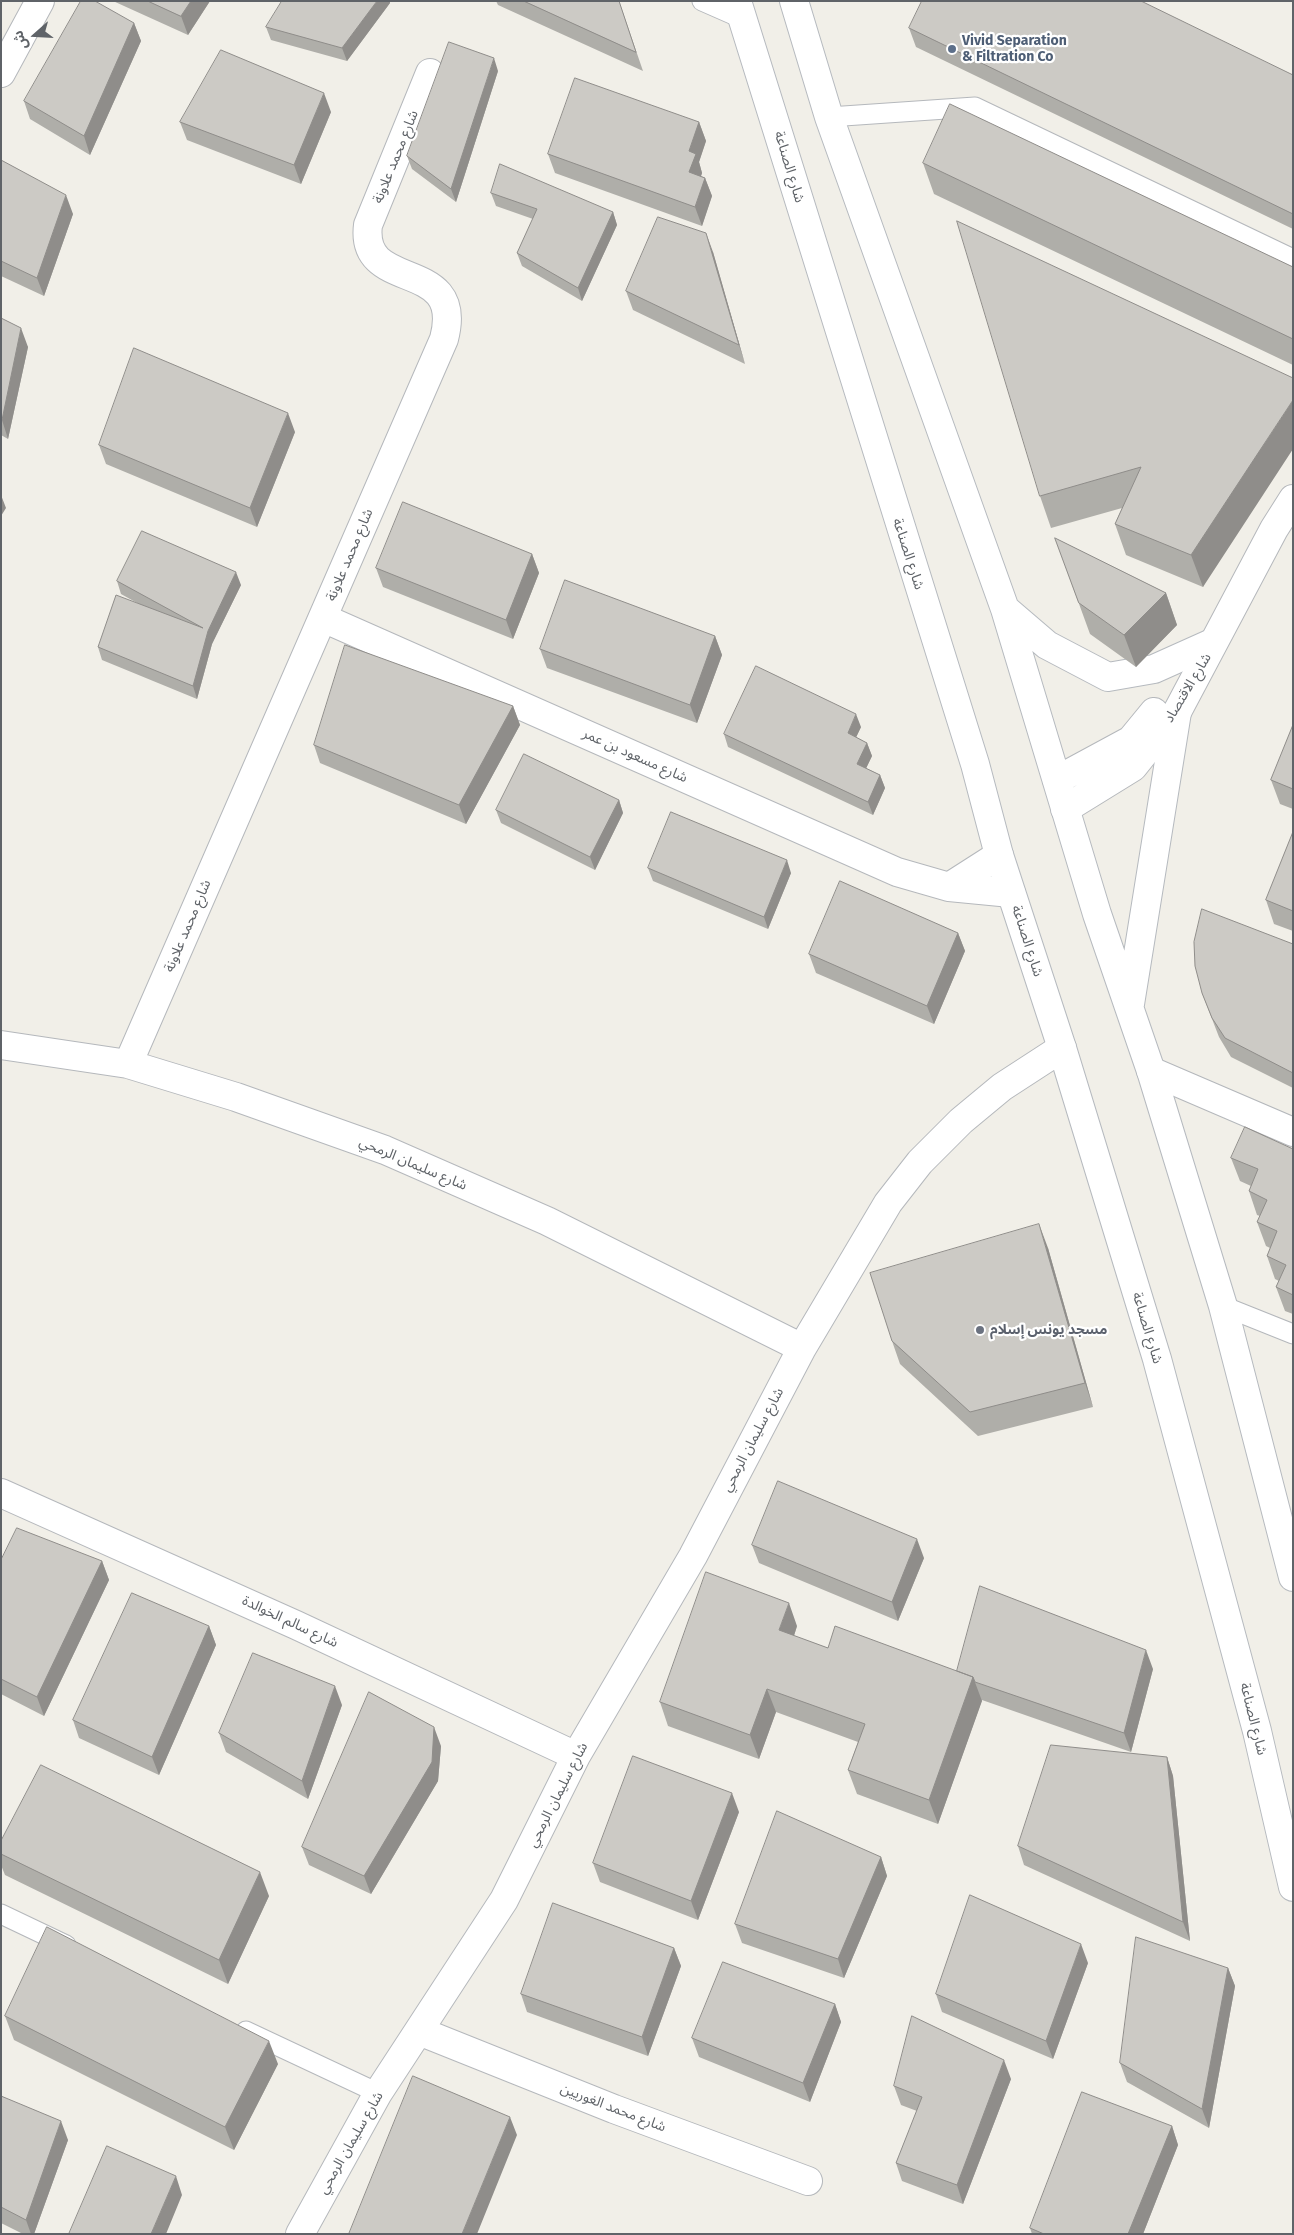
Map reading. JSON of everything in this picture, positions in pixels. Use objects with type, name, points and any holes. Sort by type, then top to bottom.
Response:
[{"type":"street","points":[[1,72],[40,1]]},
{"type":"street","points":[[794,1],[830,117],[1005,609],[1097,914],[1130,1005],[1223,1306],[1292,1572]]},
{"type":"street","name":"شارع الصناعة","points":[[740,10],[975,764],[999,855],[1062,1048],[1157,1359],[1257,1731],[1293,1887]]},
{"type":"street","name":"شارع محمد علاونة","points":[[128,1064],[444,339],[447,325],[446,310],[432,286],[384,265],[375,258],[369,248],[366,237],[368,225],[430,72]]},
{"type":"street","name":"شارع الاقتصاد","points":[[1065,809],[1133,768],[1177,712],[1232,612],[1274,529],[1293,500]]},
{"type":"street","points":[[1005,609],[1047,645],[1108,677],[1154,669],[1212,643]]},
{"type":"street","name":"شارع الاقتصاد","points":[[1057,780],[1131,740],[1212,643],[1232,612]]},
{"type":"street","name":"شارع مسعود بن عمر","points":[[323,618],[897,872],[949,887],[1011,893]]},
{"type":"street","points":[[1130,1005],[1177,712]]},
{"type":"street","points":[[949,887],[999,855]]},
{"type":"street","name":"شارع سليمان الرمحي","points":[[1,1045],[128,1064],[236,1096],[385,1150],[547,1221],[802,1348]]},
{"type":"street","name":"شارع سليمان الرمحي","points":[[300,2234],[378,2093],[504,1900],[576,1756],[693,1556],[802,1348],[888,1203],[920,1162],[961,1121],[1002,1087],[1062,1048]]},
{"type":"street","points":[[1151,1071],[1293,1132]]},
{"type":"street","name":"شارع سالم الخوالدة","points":[[1,1493],[296,1624],[576,1756]]},
{"type":"street","name":"شارع محمد الغوريين","points":[[419,2031],[614,2109],[808,2181]]},
{"type":"lane","points":[[702,1],[740,10]]},
{"type":"lane","points":[[830,117],[975,107],[1293,258]]},
{"type":"lane","points":[[1223,1306],[1293,1334]]},
{"type":"lane","points":[[1,1914],[82,1953]]},
{"type":"lane","points":[[226,2021],[378,2093]]},
{"type":"building","points":[[81,1],[95,1],[134,23],[84,136],[24,101]]},
{"type":"building","points":[[148,1],[191,1],[181,16]]},
{"type":"building","points":[[282,1],[377,1],[342,48],[266,27]]},
{"type":"building","points":[[524,1],[619,1],[636,52]]},
{"type":"building","points":[[922,1],[1141,1],[1293,75],[1293,214],[909,28]]},
{"type":"building","points":[[449,42],[494,58],[451,189],[407,156]]},
{"type":"building","points":[[221,50],[324,93],[294,165],[180,122]]},
{"type":"building","points":[[575,78],[699,122],[689,151],[696,154],[689,172],[705,178],[695,207],[548,154]]},
{"type":"building","points":[[950,104],[1293,267],[1293,339],[923,163]]},
{"type":"building","points":[[1,160],[66,195],[37,278],[1,261]]},
{"type":"building","points":[[500,164],[613,212],[578,288],[517,253],[537,209],[491,193]]},
{"type":"building","points":[[658,217],[706,233],[739,345],[626,291]]},
{"type":"building","points":[[957,221],[1293,378],[1293,400],[1191,555],[1115,524],[1141,467],[1040,496]]},
{"type":"building","points":[[1,318],[21,328],[2,420],[1,420]]},
{"type":"building","points":[[134,348],[288,413],[250,508],[99,445]]},
{"type":"building","points":[[403,502],[532,554],[506,620],[376,568]]},
{"type":"building","points":[[142,531],[236,572],[208,631],[193,686],[98,647],[116,595],[203,628],[117,581]]},
{"type":"building","points":[[1055,538],[1166,593],[1124,635],[1079,603]]},
{"type":"building","points":[[565,580],[715,636],[690,705],[540,649]]},
{"type":"building","points":[[345,645],[513,706],[459,805],[314,745]]},
{"type":"building","points":[[756,666],[856,714],[848,733],[867,743],[857,764],[880,775],[868,802],[724,734]]},
{"type":"building","points":[[1293,725],[1293,789],[1271,780]]},
{"type":"building","points":[[524,754],[619,800],[590,857],[496,810]]},
{"type":"building","points":[[671,812],[787,860],[764,917],[648,868]]},
{"type":"building","points":[[1293,832],[1293,911],[1266,900]]},
{"type":"building","points":[[840,881],[958,933],[927,1006],[809,954]]},
{"type":"building","points":[[1202,909],[1293,944],[1293,1073],[1225,1038],[1212,1018],[1202,993],[1195,966],[1194,942]]},
{"type":"building","points":[[1245,1127],[1293,1149],[1293,1295],[1276,1287],[1286,1265],[1267,1256],[1277,1231],[1257,1222],[1267,1200],[1249,1191],[1258,1169],[1231,1158]]},
{"type":"building","name":"مسجد يونس إسلام","points":[[1039,1224],[1085,1383],[970,1412],[892,1341],[870,1273]]},
{"type":"building","points":[[778,1481],[917,1539],[892,1602],[752,1545]]},
{"type":"building","points":[[17,1528],[102,1561],[37,1697],[1,1679],[1,1560]]},
{"type":"building","points":[[706,1572],[789,1603],[779,1630],[828,1648],[835,1626],[973,1677],[929,1800],[848,1770],[865,1724],[767,1689],[750,1735],[660,1702]]},
{"type":"building","points":[[980,1586],[1146,1650],[1124,1733],[975,1682],[973,1677],[957,1671]]},
{"type":"building","points":[[132,1593],[209,1626],[152,1757],[73,1720]]},
{"type":"building","points":[[253,1653],[335,1686],[302,1781],[219,1733]]},
{"type":"building","points":[[369,1692],[434,1727],[432,1762],[364,1876],[302,1847]]},
{"type":"building","points":[[1051,1745],[1167,1757],[1183,1922],[1018,1846]]},
{"type":"building","points":[[633,1756],[732,1793],[691,1901],[593,1863]]},
{"type":"building","points":[[41,1765],[260,1872],[219,1960],[1,1854],[1,1841]]},
{"type":"building","points":[[777,1811],[881,1857],[838,1959],[735,1924]]},
{"type":"building","points":[[970,1895],[1081,1944],[1046,2041],[936,1994]]},
{"type":"building","points":[[553,1903],[674,1948],[642,2037],[521,1994]]},
{"type":"building","points":[[47,1927],[269,2041],[225,2127],[5,2016]]},
{"type":"building","points":[[1136,1937],[1228,1968],[1202,2109],[1120,2063]]},
{"type":"building","points":[[723,1962],[835,2004],[803,2083],[692,2038]]},
{"type":"building","points":[[912,2016],[1004,2060],[957,2185],[896,2163],[922,2097],[894,2086]]},
{"type":"building","points":[[413,2076],[510,2117],[462,2234],[349,2234]]},
{"type":"building","points":[[1082,2092],[1172,2126],[1128,2234],[1044,2234],[1030,2228]]},
{"type":"building","points":[[1,2096],[61,2121],[26,2220],[1,2207]]},
{"type":"building","points":[[107,2146],[176,2176],[151,2234],[69,2234]]},
{"type":"place","name":"Vivid Separation & Filtration Co","points":[[952,49]]},
{"type":"place","name":"مسجد يونس إسلام","points":[[980,1330]]}]
